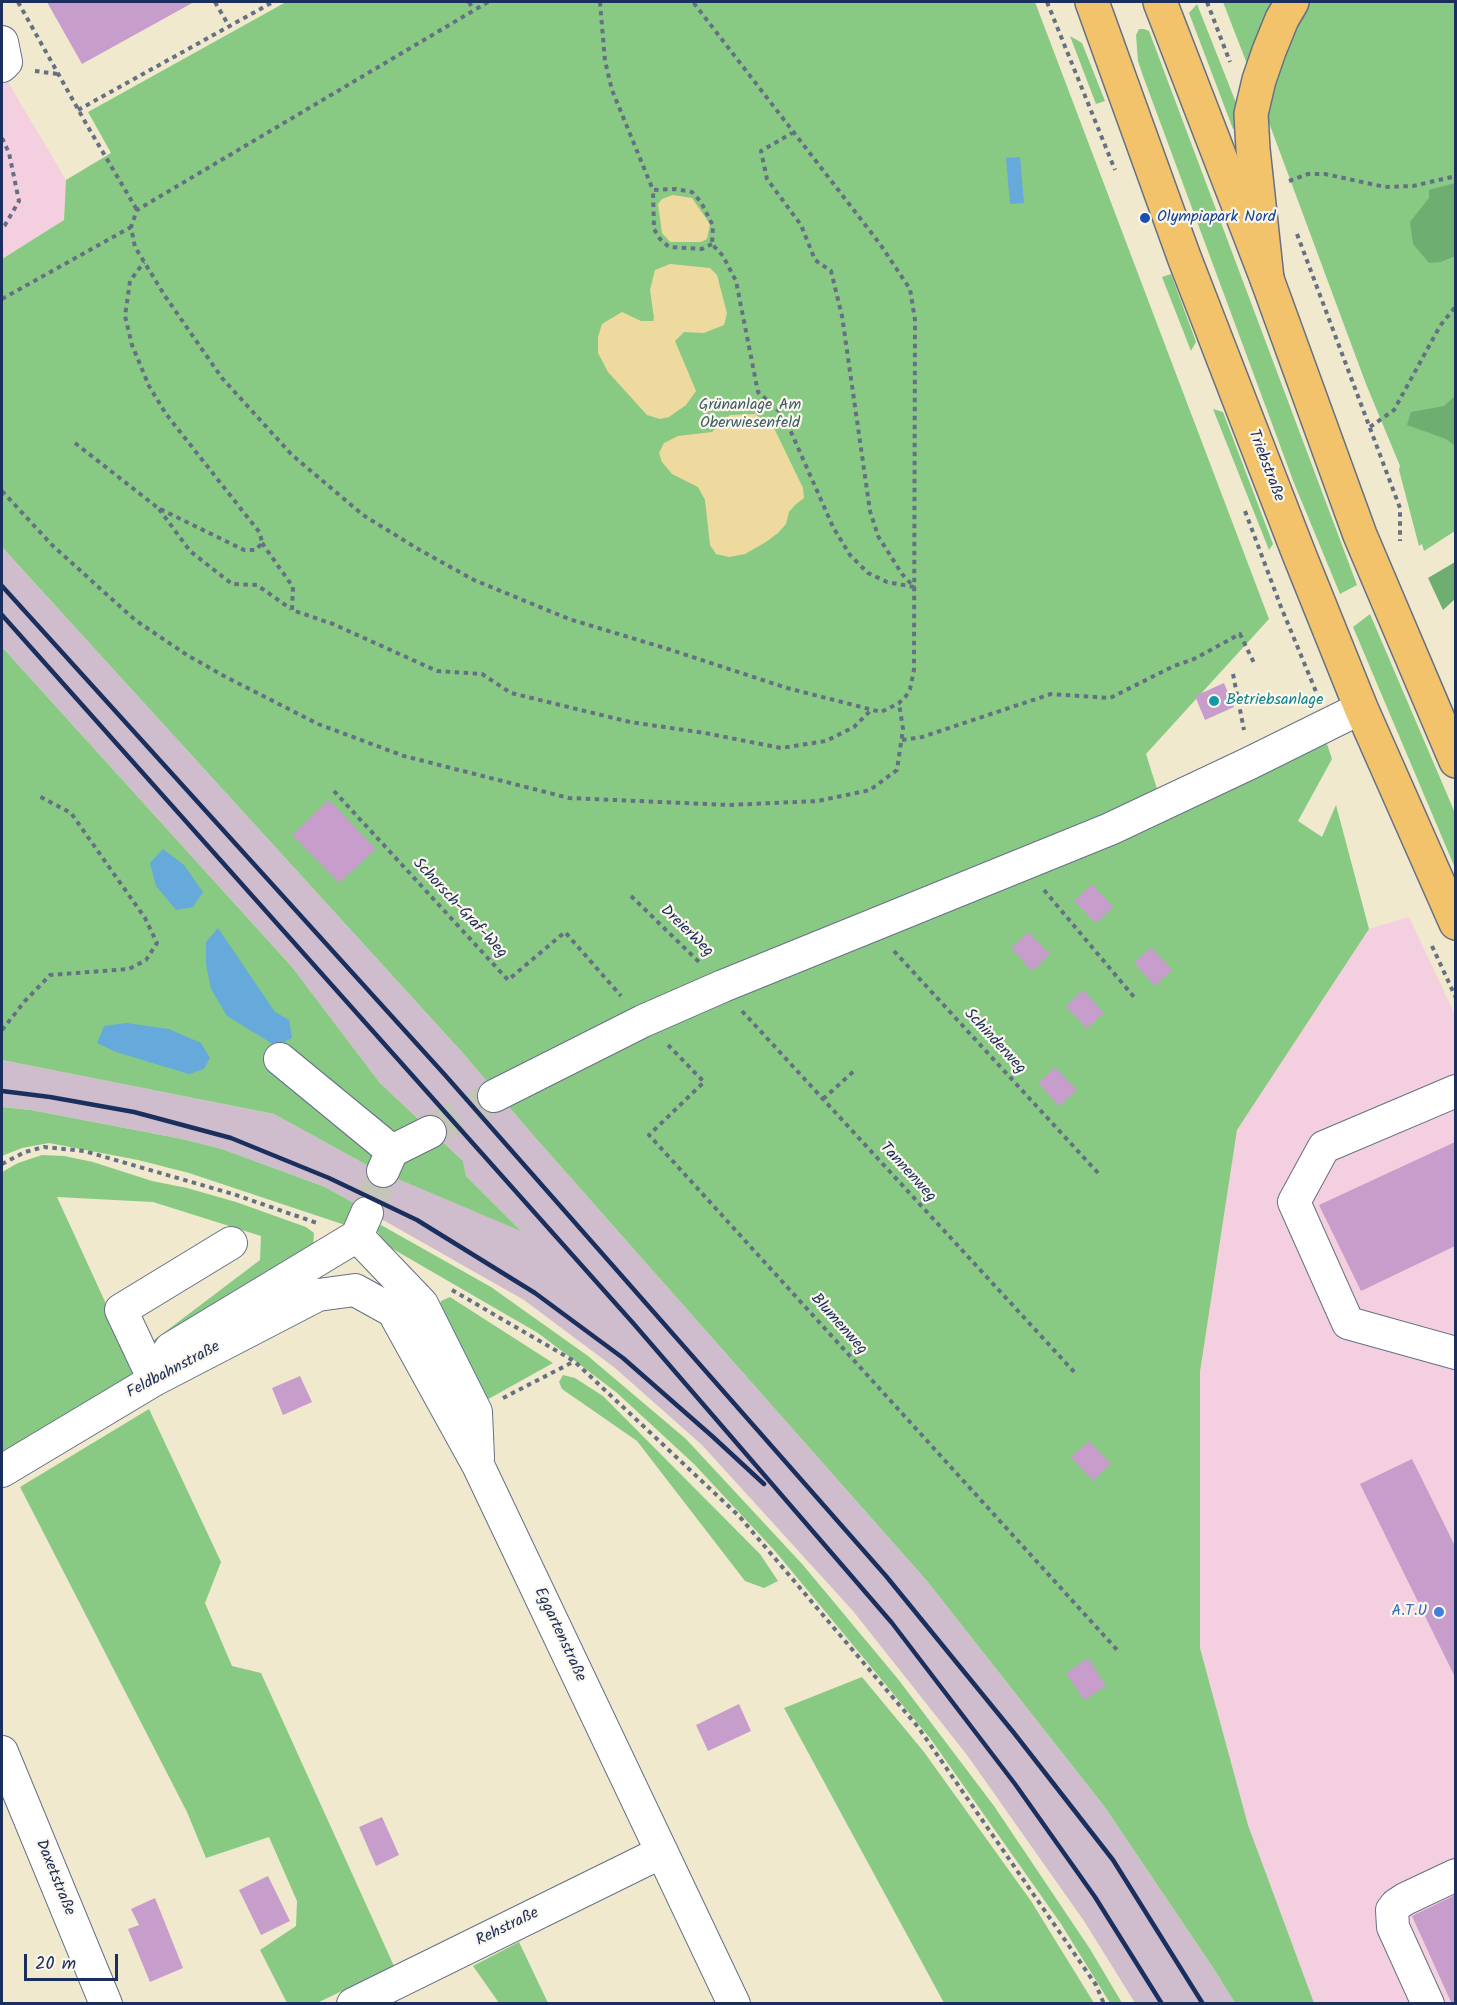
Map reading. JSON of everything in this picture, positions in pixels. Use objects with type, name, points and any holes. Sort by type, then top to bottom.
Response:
[{"type":"main road","name":"Triebstraße","points":[[1092,2],[1184,257],[1361,708],[1455,923]]},
{"type":"main road","points":[[1160,2],[1267,279],[1360,535],[1455,761]]},
{"type":"main road","points":[[1267,279],[1251,114],[1269,51],[1282,19],[1292,2]]},
{"type":"street","points":[[2,42],[6,62],[2,66]]},
{"type":"street","points":[[494,1096],[643,1021],[1110,828],[1251,763],[1361,708]]},
{"type":"street","points":[[280,1059],[388,1161],[430,1132]]},
{"type":"street","points":[[1455,1091],[1324,1148],[1293,1202],[1348,1323],[1455,1353]]},
{"type":"street","points":[[154,1380],[170,1349],[362,1225],[422,1304],[476,1412],[478,1465]]},
{"type":"street","points":[[154,1380],[121,1310],[231,1243]]},
{"type":"street","name":"Feldbahnstraße","points":[[2,1471],[154,1380],[318,1295],[355,1290]]},
{"type":"street","name":"Eggartenstraße","points":[[355,1290],[393,1311],[478,1465],[734,2004]]},
{"type":"street","name":"Daxetstraße","points":[[2,1752],[106,2004]]},
{"type":"street","name":"Rehstraße","points":[[353,2004],[662,1852]]},
{"type":"street","points":[[1428,2004],[1394,1927],[1392,1910],[1405,1899],[1455,1875]]},
{"type":"path","points":[[18,2],[137,210]]},
{"type":"path","points":[[215,2],[229,26]]},
{"type":"path","points":[[78,110],[273,2]]},
{"type":"path","points":[[469,2],[473,9]]},
{"type":"path","points":[[488,2],[137,210],[131,227],[135,247],[165,296],[222,378],[292,455],[363,515],[474,580],[569,619],[787,688],[881,712],[899,703],[910,689],[914,670],[915,320],[910,289],[880,244],[693,2]]},
{"type":"path","points":[[600,2],[605,61],[612,90],[653,190],[654,229],[669,247],[702,249],[712,244]]},
{"type":"path","points":[[1207,2],[1231,63]]},
{"type":"path","points":[[792,133],[761,151],[767,179],[801,225],[816,260],[831,271],[842,316],[870,511],[879,536],[902,573],[914,587]]},
{"type":"path","points":[[2,138],[9,153],[19,201],[2,227]]},
{"type":"path","points":[[1288,181],[1308,174],[1325,174],[1385,187],[1413,186],[1455,176]]},
{"type":"path","points":[[653,190],[675,189],[692,192],[701,202],[713,226],[712,244],[723,256],[736,281],[758,392],[779,411],[788,425],[823,505],[850,555],[868,573],[887,582],[914,587]]},
{"type":"path","points":[[2,299],[131,227]]},
{"type":"path","points":[[1294,228],[1400,508],[1400,546]]},
{"type":"path","points":[[144,262],[130,281],[125,316],[132,345],[149,386],[166,414],[260,533],[262,543],[293,586],[292,610]]},
{"type":"path","points":[[1370,428],[1394,410],[1440,326],[1455,306]]},
{"type":"path","points":[[75,443],[158,508],[244,550],[256,550],[262,543]]},
{"type":"path","points":[[2,491],[52,545],[135,620],[187,655],[318,724],[404,756],[569,798],[729,805],[818,801],[870,790],[897,770],[903,729],[899,703]]},
{"type":"path","points":[[158,508],[190,551],[232,584],[257,585],[292,610],[333,624],[437,671],[482,674],[511,693],[630,722],[705,733],[782,748],[825,741],[854,727],[872,710]]},
{"type":"path","points":[[902,740],[922,737],[1051,694],[1110,698],[1174,666],[1194,659],[1240,634],[1254,663]]},
{"type":"path","points":[[1233,674],[1251,763]]},
{"type":"path","name":"Schorsch-Graf-Weg","points":[[334,791],[508,980],[565,932],[643,1021]]},
{"type":"path","points":[[2,1030],[50,975],[129,969],[147,960],[158,943],[145,918],[71,813],[38,795]]},
{"type":"path","points":[[1022,864],[1134,997]]},
{"type":"path","name":"DreierWeg","points":[[631,896],[723,986]]},
{"type":"path","name":"Schinderweg","points":[[871,926],[1098,1173]]},
{"type":"path","name":"Tannenweg","points":[[723,986],[734,1002],[1076,1374]]},
{"type":"path","name":"Blumenweg","points":[[643,1021],[704,1082],[649,1135],[1119,1652]]},
{"type":"path","points":[[823,1099],[854,1071]]},
{"type":"path","points":[[2,1164],[34,1149],[84,1151],[233,1194],[362,1225]]},
{"type":"path","points":[[450,1289],[574,1361],[739,1516],[918,1727],[1096,1985],[1104,2004]]},
{"type":"path","points":[[476,1412],[574,1361]]},
{"type":"shaded area","points":[[2,72],[66,180],[64,220],[2,259]]},
{"type":"shaded area","points":[[2,547],[461,1051],[927,1581],[1104,1806],[1235,2003],[1135,2003],[1084,1921],[967,1755],[853,1611],[702,1445],[615,1368],[524,1300],[325,1187],[222,1149],[182,1139],[31,1110],[2,1107],[2,1060],[274,1114],[374,1169],[520,1230],[466,1176],[463,1161],[380,1083],[292,967],[2,647]]},
{"type":"shaded area","points":[[1409,917],[1456,1017],[1455,2003],[1314,2003],[1248,1825],[1200,1648],[1200,1372],[1237,1130],[1369,929]]},
{"type":"green space","name":"Grünanlage Am Oberwiesenfeld","points":[[286,2],[1035,2],[1269,619],[1146,754],[1158,792],[1107,813],[1285,755],[1327,744],[1332,759],[1298,821],[1322,837],[1336,805],[1369,929],[1237,1130],[1200,1372],[1200,1648],[1248,1825],[1314,2003],[1235,2003],[1104,1806],[927,1581],[461,1051],[2,547],[2,259],[64,220],[66,180],[111,153],[88,112]]},
{"type":"green space","points":[[1223,2],[1276,2],[1249,69]]},
{"type":"green space","points":[[1303,2],[1455,2],[1455,531],[1424,551],[1422,544],[1419,546],[1399,470],[1400,466],[1366,384],[1268,120],[1270,96]]},
{"type":"green space","points":[[1197,4],[1242,118],[1243,126],[1233,129],[1189,13]]},
{"type":"green space","points":[[1139,29],[1149,31],[1357,585],[1340,594],[1294,483],[1143,76],[1138,61],[1136,35]]},
{"type":"green space","points":[[1070,36],[1082,43],[1105,101],[1096,104]]},
{"type":"green space","points":[[1455,183],[1455,256],[1441,262],[1429,263],[1413,244],[1410,222],[1429,198],[1429,190]]},
{"type":"green space","points":[[1171,274],[1196,342],[1191,351],[1162,277]]},
{"type":"green space","points":[[1455,396],[1455,446],[1446,439],[1407,425],[1411,412],[1444,406]]},
{"type":"green space","points":[[1213,409],[1223,412],[1273,544],[1269,550]]},
{"type":"green space","points":[[1455,562],[1455,599],[1443,610],[1428,578]]},
{"type":"green space","points":[[1370,614],[1455,813],[1455,868],[1353,627]]},
{"type":"green space","points":[[2,647],[292,967],[380,1083],[463,1161],[466,1176],[521,1231],[374,1169],[274,1114],[2,1060]]},
{"type":"green space","points":[[2,1107],[31,1110],[222,1149],[325,1187],[357,1205],[345,1225],[189,1173],[138,1160],[49,1143],[22,1148],[2,1156]]},
{"type":"green space","points":[[42,1155],[64,1156],[93,1162],[152,1181],[236,1202],[306,1227],[314,1233],[313,1249],[157,1347],[153,1341],[260,1260],[261,1236],[153,1202],[57,1197],[135,1367],[131,1375],[2,1453],[2,1172],[18,1163]]},
{"type":"green space","points":[[381,1225],[491,1287],[588,1356],[686,1439],[803,1565],[898,1679],[994,1806],[1090,1949],[1122,2003],[1110,2003],[1061,1924],[930,1738],[775,1551],[694,1464],[616,1392],[538,1333],[386,1245],[376,1229]]},
{"type":"green space","points":[[450,1297],[553,1363],[483,1402],[437,1314],[441,1301]]},
{"type":"green space","points":[[563,1375],[575,1378],[603,1396],[760,1554],[778,1581],[764,1588],[745,1581],[637,1441],[562,1389],[559,1382]]},
{"type":"green space","points":[[149,1409],[221,1562],[205,1603],[232,1666],[261,1673],[394,1966],[317,2003],[287,2003],[260,1950],[296,1926],[297,1901],[269,1837],[206,1858],[187,1812],[20,1487]]},
{"type":"green space","points":[[862,1677],[924,1752],[1031,1901],[1094,2003],[944,2003],[784,1708]]},
{"type":"green space","points":[[519,1942],[548,2003],[499,2003],[473,1966]]},
{"type":"sand","points":[[673,195],[692,198],[710,224],[707,239],[701,242],[670,242],[662,233],[658,204],[662,199]]},
{"type":"sand","points":[[670,264],[710,268],[717,275],[727,313],[724,325],[704,333],[684,332],[675,341],[696,391],[686,405],[669,417],[660,419],[647,415],[608,372],[598,353],[598,337],[602,324],[622,312],[641,321],[653,321],[650,290],[655,270]]},
{"type":"sand","points":[[755,414],[774,428],[803,488],[804,498],[789,512],[786,524],[778,533],[745,554],[729,557],[716,554],[710,545],[705,500],[698,487],[672,474],[662,462],[659,453],[664,443],[678,436],[712,432],[730,415]]},
{"type":"water","points":[[1020,157],[1024,203],[1010,204],[1006,158]]},
{"type":"water","points":[[163,849],[184,865],[203,892],[193,907],[176,910],[156,886],[150,863]]},
{"type":"water","points":[[218,928],[275,1012],[289,1020],[292,1038],[276,1046],[227,1016],[211,989],[206,964],[206,942]]},
{"type":"water","points":[[126,1023],[169,1029],[201,1043],[210,1058],[204,1069],[189,1074],[116,1052],[97,1043],[104,1026]]},
{"type":"building","points":[[47,2],[194,2],[82,64]]},
{"type":"building","name":"Betriebsanlage","points":[[1224,683],[1234,707],[1205,720],[1195,696]]},
{"type":"building","points":[[329,800],[376,849],[339,883],[292,835]]},
{"type":"building","points":[[1092,884],[1113,907],[1096,923],[1074,901]]},
{"type":"building","points":[[1028,932],[1050,954],[1032,971],[1011,948]]},
{"type":"building","points":[[1151,947],[1172,970],[1155,986],[1134,963]]},
{"type":"building","points":[[1083,990],[1104,1013],[1087,1029],[1066,1006]]},
{"type":"building","points":[[1055,1067],[1077,1090],[1059,1106],[1038,1083]]},
{"type":"building","points":[[1455,1142],[1455,1246],[1361,1291],[1319,1205]]},
{"type":"building","points":[[300,1376],[312,1402],[283,1415],[272,1388]]},
{"type":"building","points":[[1089,1441],[1111,1464],[1093,1481],[1071,1457]]},
{"type":"building","name":"A.T.U","points":[[1412,1459],[1455,1546],[1455,1677],[1360,1484]]},
{"type":"building","points":[[1088,1658],[1106,1686],[1084,1700],[1066,1673]]},
{"type":"building","points":[[739,1704],[751,1731],[708,1751],[696,1725]]},
{"type":"building","points":[[382,1817],[399,1855],[376,1866],[359,1827]]},
{"type":"building","points":[[268,1876],[290,1921],[261,1935],[239,1890]]},
{"type":"building","points":[[1455,1895],[1455,2004],[1452,2004],[1412,1916]]},
{"type":"building","points":[[155,1898],[183,1968],[150,1982],[128,1929],[139,1925],[131,1909]]},
{"type":"tunnel","points":[[430,1132],[494,1096]]},
{"type":"tunnel","points":[[367,1213],[383,1171]]},
{"type":"railway","points":[[2,586],[445,1075],[886,1576],[1014,1733],[1113,1860],[1203,2004]]},
{"type":"railway","points":[[2,615],[633,1323],[892,1623],[1015,1784],[1095,1897],[1162,2004]]},
{"type":"railway","points":[[2,1091],[134,1112],[231,1138],[329,1178],[417,1220],[535,1293],[623,1358],[764,1484]]},
{"type":"place","name":"Olympiapark Nord","points":[[1145,218]]},
{"type":"place","name":"Betriebsanlage","points":[[1214,701]]},
{"type":"place","name":"A.T.U","points":[[1439,1612]]}]
